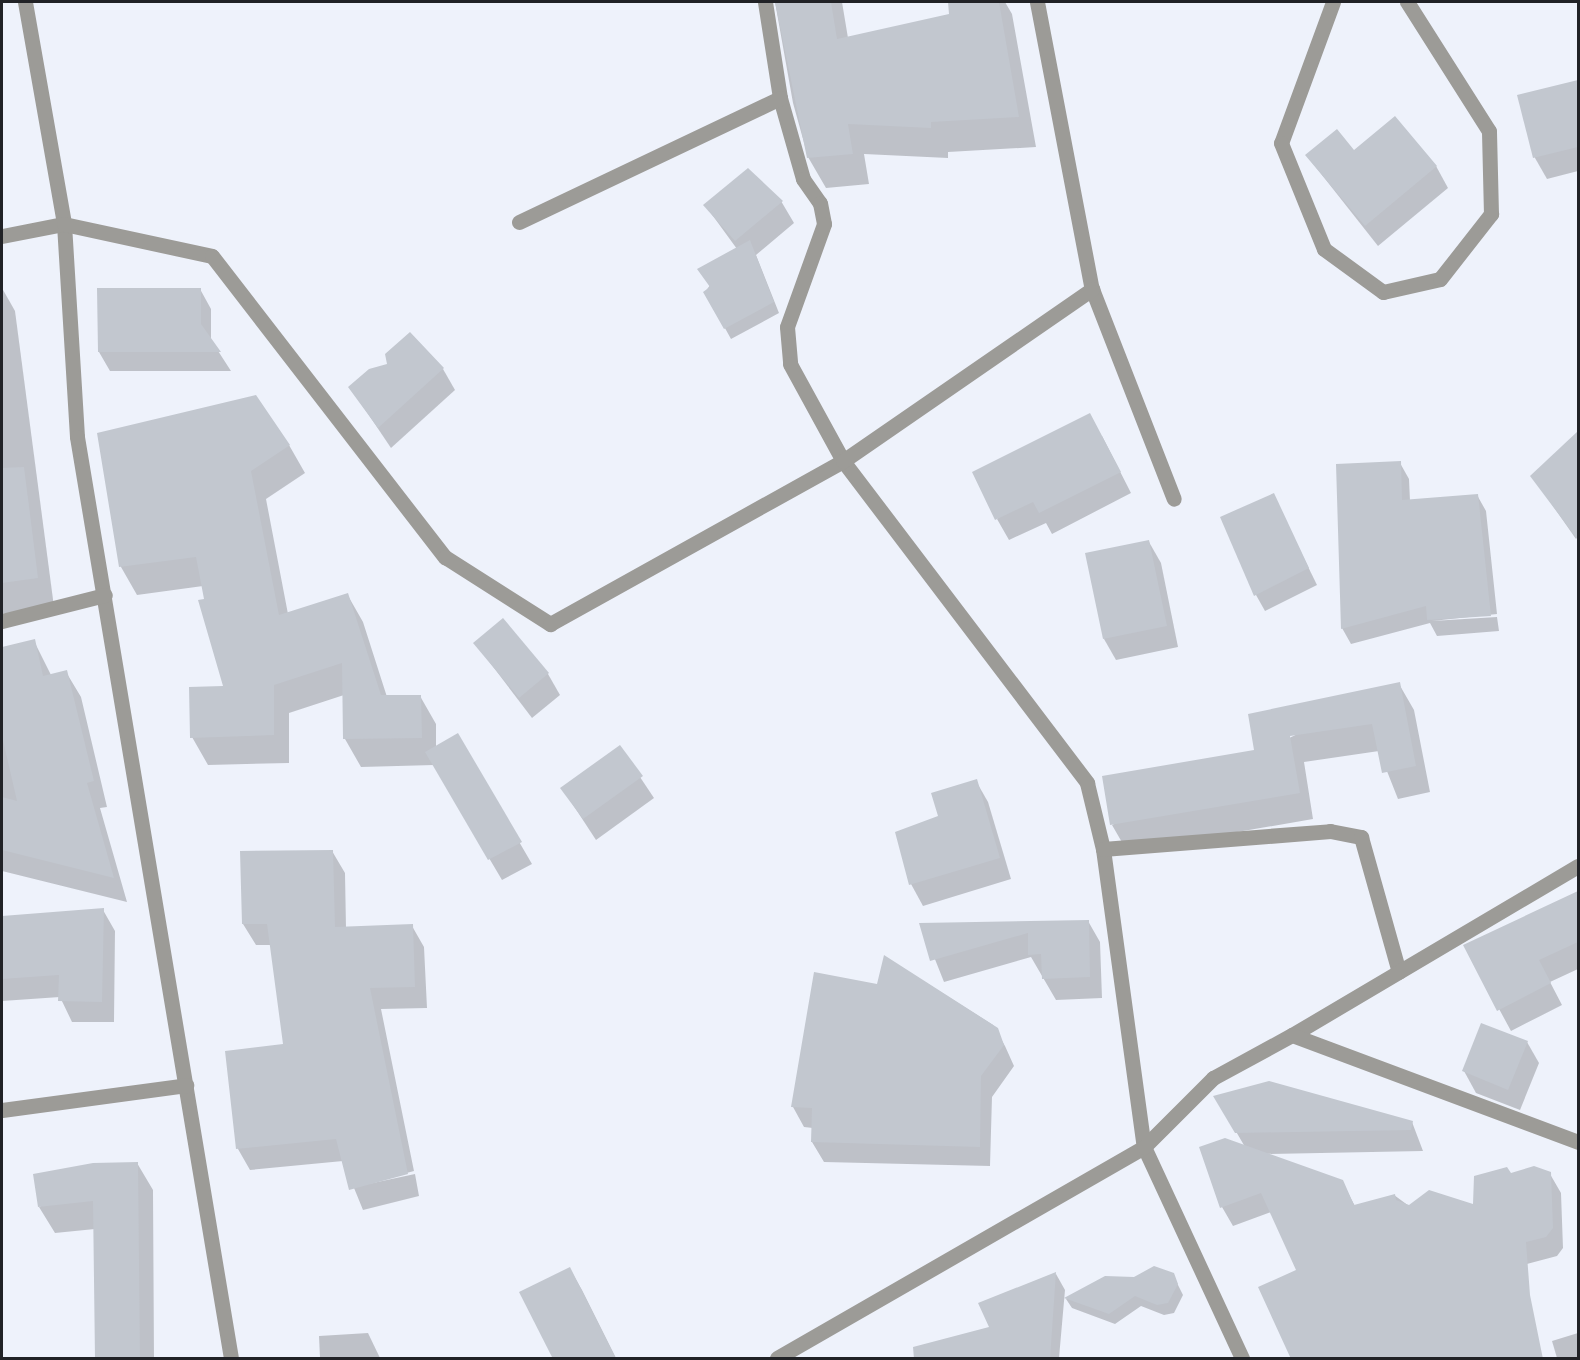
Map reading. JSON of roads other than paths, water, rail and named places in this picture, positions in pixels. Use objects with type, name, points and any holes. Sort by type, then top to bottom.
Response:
[{"type":"street","points":[[25,2],[64,224],[77,437],[231,1359]]},
{"type":"street","points":[[765,2],[780,99],[803,179],[820,203],[824,224],[787,327],[790,364],[843,461],[1087,783],[1103,849],[1144,1147],[1242,1359]]},
{"type":"street","points":[[1037,2],[1092,290],[1174,499]]},
{"type":"street","points":[[1333,2],[1281,143],[1324,249],[1383,292],[1440,279],[1491,214],[1489,130],[1407,2]]},
{"type":"street","points":[[519,222],[780,99]]},
{"type":"street","points":[[2,236],[64,224],[212,256],[445,557],[550,624],[843,461],[1092,290]]},
{"type":"street","points":[[2,621],[105,595]]},
{"type":"street","points":[[1103,849],[1330,831],[1361,837],[1399,972]]},
{"type":"street","points":[[777,1359],[1144,1147],[1213,1078],[1292,1035],[1578,866]]},
{"type":"street","points":[[1292,1035],[1578,1142]]},
{"type":"street","points":[[2,1110],[186,1085]]}]
